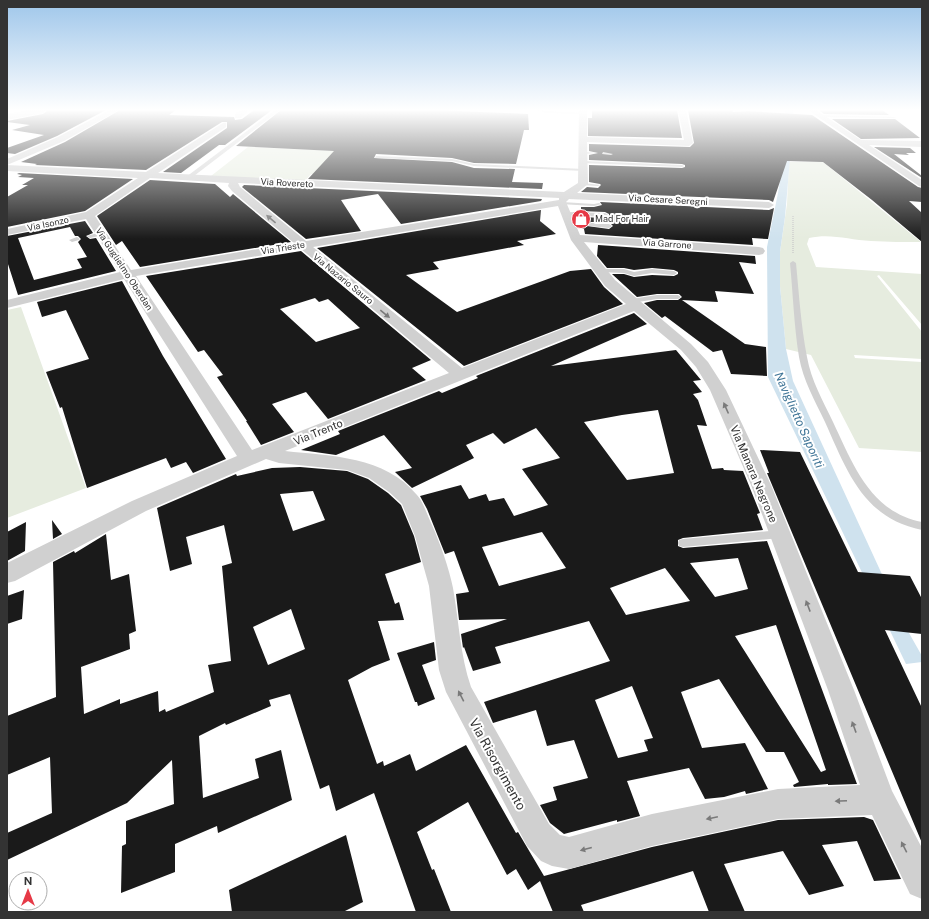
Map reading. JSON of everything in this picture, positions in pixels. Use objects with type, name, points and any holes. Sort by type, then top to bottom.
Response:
[{"type":"street","points":[[7,162],[28,153]]},
{"type":"street","name":"Via Guglielmo Oberdan","points":[[182,153],[89,215],[96,235],[127,274],[258,456]]},
{"type":"street","points":[[573,218],[583,184],[584,153]]},
{"type":"street","points":[[875,153],[922,184]]},
{"type":"street","name":"Via Rovereto","points":[[7,168],[234,180],[573,218]]},
{"type":"street","name":"Via Nazario Sauro","points":[[234,180],[233,186],[236,189],[301,245],[459,374]]},
{"type":"street","name":"Via Cesare Seregni","points":[[573,218],[769,204]]},
{"type":"street","name":"Via Isonzo","points":[[7,232],[89,215]]},
{"type":"street","name":"Via Trieste","points":[[7,304],[127,274],[301,245],[573,218]]},
{"type":"street","name":"Via Garrone","points":[[573,218],[759,251]]},
{"type":"street","name":"Via Manara Negrone","points":[[573,218],[610,284],[686,347],[702,365],[718,390],[761,485],[841,690],[880,798],[922,882]]},
{"type":"street","name":"Via Trento","points":[[7,574],[139,506],[634,303]]},
{"type":"street","name":"Via Risorgimento","points":[[258,456],[349,464],[376,473],[396,486],[410,500],[426,536],[441,586],[452,670],[459,692],[538,835],[552,850],[569,853],[652,830],[778,804],[880,798]]},
{"type":"lane","points":[[188,178],[221,153]]},
{"type":"lane","points":[[584,162],[595,153]]},
{"type":"lane","points":[[603,154],[611,154]]},
{"type":"lane","points":[[376,157],[452,160],[474,165],[584,162],[682,166]]},
{"type":"lane","points":[[583,184],[598,185]]},
{"type":"lane","points":[[573,218],[594,205],[599,204]]},
{"type":"lane","points":[[573,218],[605,215]]},
{"type":"lane","points":[[573,218],[609,226]]},
{"type":"lane","points":[[793,263],[803,358],[807,373],[810,383],[852,471],[859,484],[872,499],[890,514],[901,521],[922,526]]},
{"type":"lane","points":[[602,271],[624,271],[634,274],[652,271],[674,273]]},
{"type":"lane","points":[[634,303],[642,298],[678,297]]},
{"type":"lane","points":[[683,543],[780,534]]},
{"type":"path","points":[[793,216],[793,263]]},
{"type":"shaded area","points":[[240,153],[358,153],[340,175],[311,174],[305,181],[211,176]]},
{"type":"shaded area","points":[[789,162],[823,162],[921,242],[871,241],[825,236],[809,238],[807,244],[816,267],[922,274],[922,325],[879,275],[877,276],[922,332],[922,359],[854,355],[855,358],[922,362],[922,452],[859,448],[811,355],[786,349],[780,286],[780,252],[787,204]]},
{"type":"shaded area","points":[[21,307],[86,488],[7,518],[7,310]]},
{"type":"water","name":"Naviglietto Saporiti","points":[[783,153],[790,153],[785,217],[780,252],[780,286],[786,349],[793,381],[909,633],[922,656],[922,662],[906,664],[768,377],[767,247]]},
{"type":"building","points":[[41,153],[173,153],[146,170],[35,165],[37,164],[21,162]]},
{"type":"building","points":[[191,153],[208,153],[181,173],[163,172]]},
{"type":"building","points":[[332,153],[519,153],[516,164],[474,163],[452,158],[376,154],[374,158],[452,162],[474,168],[515,169],[512,182],[543,183],[542,189],[308,179]]},
{"type":"building","points":[[598,153],[868,153],[918,187],[922,188],[922,202],[909,201],[922,213],[922,242],[872,200],[823,162],[787,161],[773,202],[769,200],[581,192],[587,187],[598,188],[601,185],[589,182],[589,165],[685,167],[685,165],[682,164],[589,160],[589,155]]},
{"type":"building","points":[[883,153],[916,153],[906,153],[909,155],[894,154],[922,176],[922,178]]},
{"type":"building","points":[[17,174],[133,179],[85,211],[7,227],[7,197],[28,185],[22,185],[34,178],[18,177],[22,175]]},
{"type":"building","points":[[150,180],[215,184],[230,197],[233,194],[291,242],[140,267],[122,241],[116,245],[97,216]]},
{"type":"building","points":[[244,185],[542,199],[541,201],[401,224],[378,194],[341,200],[361,231],[306,239],[242,187]]},
{"type":"building","points":[[600,202],[769,210],[774,208],[768,239],[752,238],[753,245],[585,234],[584,229],[581,228],[587,226],[609,229],[613,226],[609,222],[591,222],[587,224],[581,221],[581,217],[605,218],[609,216],[609,214],[605,212],[581,211],[581,207],[594,207],[602,205]]},
{"type":"building","points":[[541,210],[540,221],[556,234],[517,241],[524,245],[433,262],[439,269],[406,275],[457,312],[570,271],[591,269],[604,287],[623,304],[464,366],[317,248]]},
{"type":"building","points":[[85,221],[93,233],[86,236],[90,239],[96,238],[116,271],[18,295],[7,261],[7,236]],"holes":[[[70,227],[75,236],[78,236],[81,239],[78,242],[87,257],[77,259],[82,268],[34,280],[18,238]]]},
{"type":"building","points":[[598,245],[755,256],[756,264],[739,262],[754,294],[715,291],[718,302],[682,300],[745,344],[766,347],[767,376],[731,374],[722,350],[713,352],[665,316],[662,318],[644,303],[657,300],[678,300],[682,297],[679,294],[657,294],[637,297],[612,274],[624,274],[634,277],[652,275],[674,276],[678,274],[678,272],[674,270],[652,268],[634,270],[624,268],[607,268],[597,256]]},
{"type":"building","points":[[301,251],[431,360],[412,368],[426,380],[328,419],[306,392],[272,404],[294,432],[261,445],[247,421],[217,377],[223,375],[204,350],[198,352],[146,276]],"holes":[[[315,298],[319,302],[328,299],[360,328],[316,342],[280,309]]]},
{"type":"building","points":[[122,281],[163,356],[226,459],[193,473],[186,462],[171,468],[166,458],[87,488],[62,407],[60,408],[46,372],[89,359],[66,310],[42,317],[37,302]]},
{"type":"building","points":[[634,313],[647,324],[551,366],[676,350],[701,380],[693,381],[702,392],[693,394],[698,400],[707,426],[697,425],[712,469],[723,468],[724,470],[743,471],[760,513],[757,514],[763,530],[683,538],[678,540],[678,546],[683,548],[767,541],[857,784],[828,784],[794,787],[793,785],[799,782],[784,752],[766,752],[719,679],[681,692],[702,748],[745,743],[768,789],[746,794],[745,791],[724,797],[705,799],[689,768],[627,781],[640,816],[617,822],[617,820],[564,834],[550,823],[540,805],[557,800],[553,787],[588,778],[574,740],[547,746],[536,710],[493,723],[484,702],[610,661],[589,621],[495,647],[501,663],[473,671],[464,647],[463,648],[461,634],[507,619],[459,620],[456,594],[469,592],[454,551],[445,554],[427,509],[420,496],[461,485],[469,499],[486,494],[489,501],[504,498],[514,516],[548,505],[522,469],[560,458],[536,428],[504,444],[493,433],[466,445],[474,458],[412,488],[395,472],[412,468],[384,435],[336,455],[301,450],[340,434],[338,431],[439,391],[442,393],[478,378],[476,376]],"holes":[[[658,410],[674,473],[627,480],[584,422]],[[542,532],[566,568],[499,586],[482,547]],[[738,558],[748,589],[715,597],[690,563]],[[665,568],[690,601],[626,615],[610,588]],[[776,625],[826,770],[821,772],[735,636]],[[632,686],[653,738],[644,740],[648,751],[618,758],[595,700]]]},
{"type":"building","points":[[760,450],[800,452],[858,572],[910,576],[922,599],[922,634],[885,630],[922,708],[922,843],[767,473],[769,473]]},
{"type":"building","points":[[300,467],[347,471],[368,479],[388,493],[401,505],[414,536],[421,562],[385,574],[395,604],[399,602],[404,620],[378,621],[390,660],[372,667],[348,680],[377,764],[383,761],[384,766],[410,754],[416,771],[466,745],[516,833],[518,832],[544,876],[652,847],[778,820],[864,817],[873,820],[901,879],[874,881],[857,841],[822,845],[844,886],[809,895],[783,851],[724,864],[745,912],[709,912],[693,871],[581,905],[584,912],[553,912],[540,881],[528,890],[516,869],[507,875],[468,802],[417,832],[451,912],[416,912],[374,793],[336,811],[329,785],[320,789],[290,694],[269,700],[271,706],[226,725],[225,723],[199,736],[203,798],[259,778],[255,759],[281,750],[292,800],[218,833],[217,826],[175,844],[175,872],[121,893],[122,846],[126,844],[126,821],[174,804],[172,760],[127,803],[7,860],[7,833],[52,813],[50,757],[7,775],[7,716],[56,697],[53,562],[74,551],[75,553],[106,534],[111,580],[129,574],[136,631],[129,634],[130,649],[81,667],[84,714],[120,699],[120,704],[158,691],[159,712],[165,709],[166,712],[214,692],[208,665],[231,661],[222,566],[232,563],[224,525],[186,537],[192,564],[170,571],[157,508],[236,474],[237,476],[272,468]],"holes":[[[313,491],[325,520],[293,531],[280,494]],[[291,609],[305,649],[268,665],[253,627]]]},
{"type":"building","points":[[52,520],[62,534],[53,539]]},
{"type":"building","points":[[26,522],[25,551],[7,561],[7,532]]},
{"type":"building","points":[[24,590],[22,619],[7,624],[7,596]]},
{"type":"building","points":[[434,642],[436,660],[422,665],[435,699],[418,706],[417,702],[415,702],[397,653]]},
{"type":"building","points":[[346,835],[363,902],[343,912],[232,912],[229,890]]},
{"type":"place","name":"Mad For Hair","points":[[581,219]]}]
